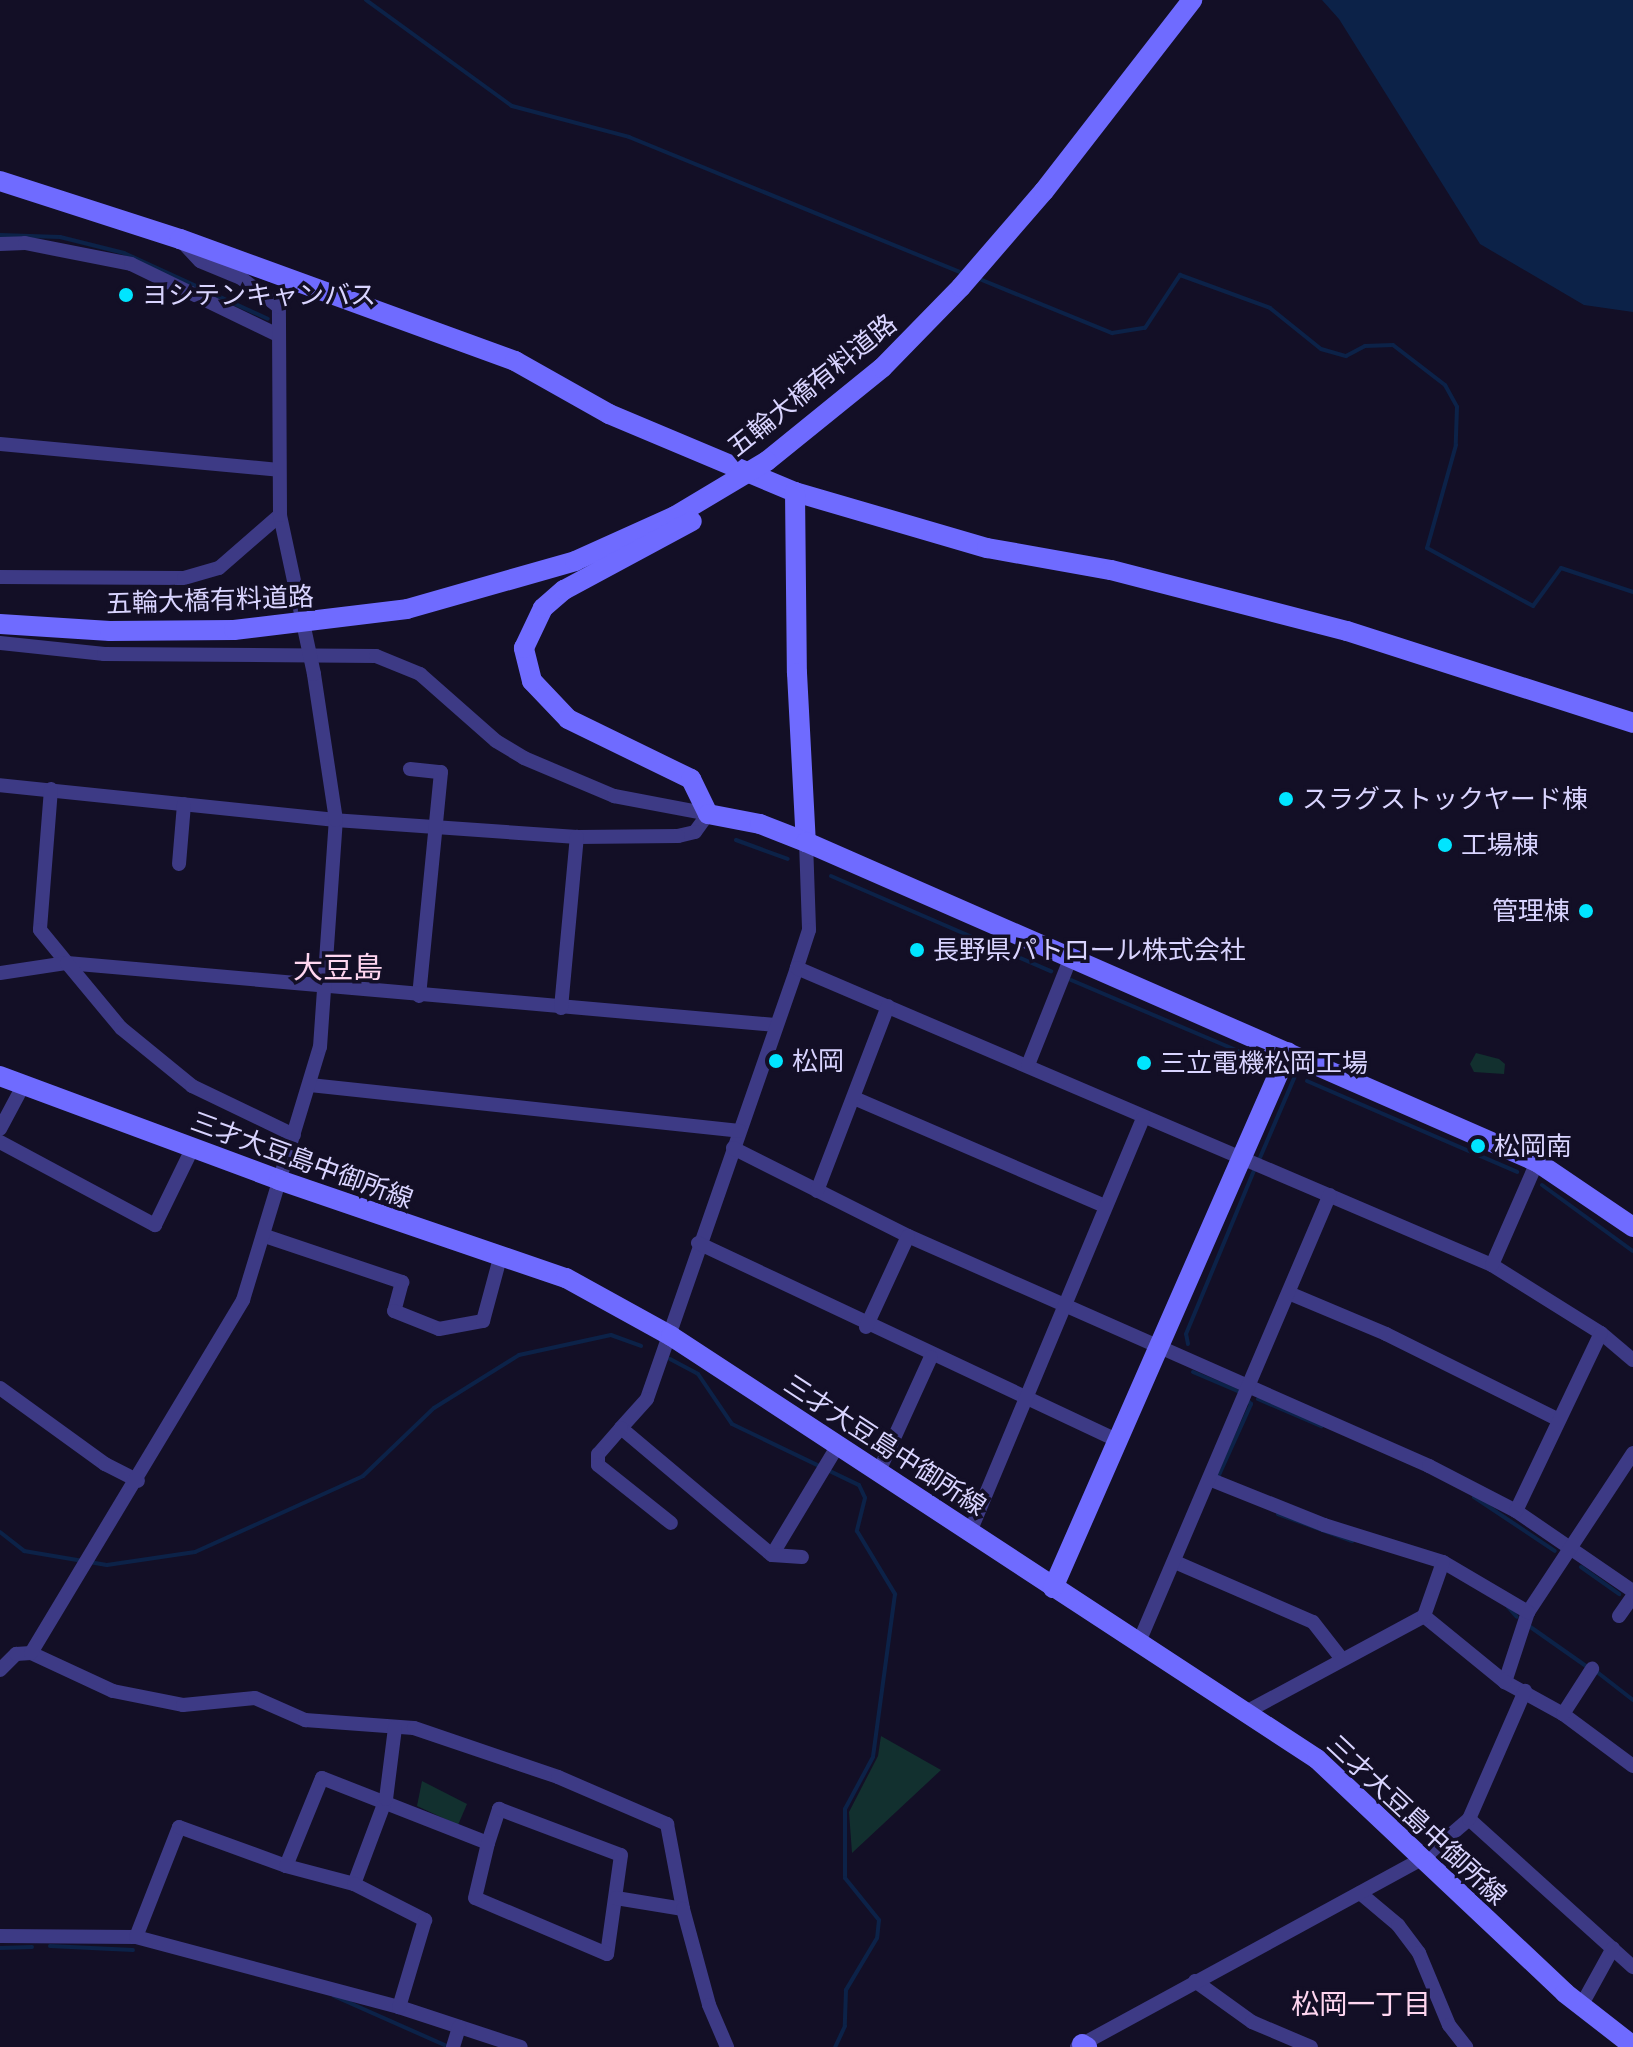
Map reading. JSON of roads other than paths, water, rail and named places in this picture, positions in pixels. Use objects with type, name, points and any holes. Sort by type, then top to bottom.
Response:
[{"type":"main road","name":"五輪大橋有料道路","points":[[0,624],[110,631],[234,630],[407,609],[575,561],[675,516],[767,461],[882,368],[961,287],[1044,191],[1192,0]]},
{"type":"main road","points":[[0,181],[180,239],[515,361],[609,414],[795,492],[973,545],[1111,570],[1347,631],[1633,723]]},
{"type":"main road","points":[[767,461],[690,522],[564,590],[543,608],[524,648],[532,681],[568,719],[691,779],[708,814],[760,824],[806,842],[1537,1162],[1633,1227]]},
{"type":"main road","points":[[795,492],[797,673],[806,842]]},
{"type":"main road","points":[[1053,1588],[1288,1052]]},
{"type":"main road","name":"三才大豆島中御所線","points":[[0,1076],[192,1149],[500,1258],[566,1278],[671,1336],[1317,1759],[1581,2006],[1633,2046]]},
{"type":"street","points":[[31,1653],[138,1481],[243,1300],[265,1236],[320,1047],[336,820],[309,654],[280,515],[279,307],[241,278],[200,261],[180,239]]},
{"type":"street","points":[[0,244],[25,243],[131,264],[278,335]]},
{"type":"street","points":[[0,444],[279,470]]},
{"type":"street","points":[[0,577],[184,578],[232,559],[280,515]]},
{"type":"street","points":[[0,643],[104,654],[363,654],[403,664],[524,758],[614,796],[708,814],[695,832],[678,836],[577,837],[336,820],[0,785]]},
{"type":"street","points":[[410,769],[441,772],[419,996]]},
{"type":"street","points":[[51,789],[40,930],[121,1028],[192,1086],[294,1135]]},
{"type":"street","points":[[179,864],[184,804]]},
{"type":"street","points":[[561,1008],[577,837]]},
{"type":"street","points":[[671,1523],[598,1465],[598,1454],[647,1399],[671,1336],[698,1243],[797,968],[809,930],[806,842]]},
{"type":"street","points":[[1028,1065],[1071,957]]},
{"type":"street","points":[[0,973],[67,963],[775,1025]]},
{"type":"street","points":[[797,968],[1492,1265],[1601,1333],[1633,1360]]},
{"type":"street","points":[[817,1191],[888,1006]]},
{"type":"street","points":[[0,1129],[24,1084]]},
{"type":"street","points":[[310,1085],[740,1131]]},
{"type":"street","points":[[854,1098],[1105,1206]]},
{"type":"street","points":[[970,1532],[1143,1118]]},
{"type":"street","points":[[0,1142],[155,1225],[192,1149]]},
{"type":"street","points":[[733,1148],[908,1236],[1161,1345],[1516,1511],[1633,1593],[1619,1616]]},
{"type":"street","points":[[1492,1265],[1537,1162]]},
{"type":"street","points":[[1139,1642],[1291,1294],[1330,1195]]},
{"type":"street","points":[[265,1236],[402,1282],[394,1311],[439,1329],[483,1321],[500,1258]]},
{"type":"street","points":[[866,1327],[908,1236]]},
{"type":"street","points":[[698,1243],[866,1327],[1026,1395],[1031,1403],[1118,1441]]},
{"type":"street","points":[[1291,1294],[1386,1334],[1557,1419]]},
{"type":"street","points":[[1516,1511],[1557,1419],[1601,1333]]},
{"type":"street","points":[[879,1471],[931,1357]]},
{"type":"street","points":[[0,1388],[105,1464],[138,1481]]},
{"type":"street","points":[[621,1428],[772,1555],[802,1557]]},
{"type":"street","points":[[772,1555],[838,1445]]},
{"type":"street","points":[[1505,1682],[1528,1612],[1570,1548],[1629,1476],[1633,1453]]},
{"type":"street","points":[[1209,1479],[1324,1525],[1443,1562],[1528,1612]]},
{"type":"street","points":[[1175,1562],[1313,1622],[1341,1658]]},
{"type":"street","points":[[1246,1712],[1341,1658],[1424,1616],[1443,1562]]},
{"type":"street","points":[[1424,1616],[1505,1682],[1563,1714],[1633,1766]]},
{"type":"street","points":[[0,1670],[16,1654],[31,1653],[113,1691],[183,1705],[255,1698],[305,1720],[431,1732],[558,1777],[667,1824],[683,1909],[709,2005],[727,2047]]},
{"type":"street","points":[[1563,1714],[1592,1669]]},
{"type":"street","points":[[1082,2046],[1425,1857],[1469,1819],[1525,1691]]},
{"type":"street","points":[[354,1884],[386,1799],[395,1728]]},
{"type":"street","points":[[286,1866],[322,1778],[386,1799],[488,1843]]},
{"type":"street","points":[[499,1809],[621,1855],[607,1954],[475,1898],[488,1843],[499,1809]]},
{"type":"street","points":[[1469,1819],[1633,1967]]},
{"type":"street","points":[[136,1937],[179,1827],[286,1866],[354,1884],[425,1920],[399,2007]]},
{"type":"street","points":[[1360,1893],[1398,1925],[1419,1953],[1449,2025],[1466,2047]]},
{"type":"street","points":[[616,1898],[683,1909]]},
{"type":"street","points":[[0,1936],[136,1937],[399,2007],[521,2047]]},
{"type":"street","points":[[1581,2006],[1613,1948]]},
{"type":"street","points":[[1195,1981],[1252,2022],[1311,2047]]},
{"type":"street","points":[[453,2047],[459,2027]]},
{"type":"water","points":[[1322,0],[1633,0],[1633,312],[1584,305],[1480,244],[1339,19]]},
{"type":"waterway","points":[[366,0],[512,106],[629,137],[965,274]]},
{"type":"waterway","points":[[0,235],[60,237],[124,253],[268,319]]},
{"type":"waterway","points":[[977,278],[1112,333],[1145,328],[1180,275],[1270,308],[1321,349],[1346,356],[1365,346],[1393,345],[1445,385],[1457,407],[1456,445],[1427,548],[1533,606],[1561,568],[1633,592]]},
{"type":"waterway","points":[[736,840],[788,859]]},
{"type":"waterway","points":[[831,876],[1051,971]]},
{"type":"waterway","points":[[1071,980],[1248,1055]]},
{"type":"waterway","points":[[1259,1160],[1295,1076]]},
{"type":"waterway","points":[[1307,1081],[1517,1172]]},
{"type":"waterway","points":[[1188,1344],[1186,1334],[1254,1171]]},
{"type":"waterway","points":[[1542,1185],[1633,1251]]},
{"type":"waterway","points":[[0,1532],[24,1551],[107,1565],[195,1552],[363,1476],[434,1408],[519,1355],[611,1335],[641,1346]]},
{"type":"waterway","points":[[670,1359],[698,1374],[732,1424],[859,1485],[865,1498],[857,1531],[895,1594],[873,1757],[845,1809],[845,1878],[879,1920],[877,1938],[846,1990],[845,2026],[835,2047]]},
{"type":"waterway","points":[[1193,1372],[1240,1392]]},
{"type":"waterway","points":[[1219,1475],[1251,1404],[1246,1399]]},
{"type":"waterway","points":[[1258,1399],[1321,1426]]},
{"type":"waterway","points":[[1474,1497],[1555,1551]]},
{"type":"waterway","points":[[1278,1514],[1352,1541]]},
{"type":"waterway","points":[[1581,1567],[1619,1594]]},
{"type":"waterway","points":[[1508,1607],[1517,1617]]},
{"type":"waterway","points":[[1529,1626],[1586,1666]]},
{"type":"waterway","points":[[1597,1672],[1633,1700]]},
{"type":"waterway","points":[[50,1946],[133,1950]]},
{"type":"waterway","points":[[0,1948],[32,1947]]},
{"type":"waterway","points":[[334,1996],[449,2047]]},
{"type":"place","name":"ヨシテンキャンバス","points":[[126,295]]},
{"type":"place","name":"スラグストックヤード棟","points":[[1286,799]]},
{"type":"place","name":"工場棟","points":[[1445,845]]},
{"type":"place","name":"管理棟","points":[[1586,911]]},
{"type":"place","name":"長野県パトロール株式会社","points":[[917,950]]},
{"type":"place","name":"松岡","points":[[776,1061]]},
{"type":"place","name":"三立電機松岡工場","points":[[1144,1063]]},
{"type":"place","name":"松岡南","points":[[1478,1146]]},
{"type":"district","name":"大豆島","points":[[338,967]]},
{"type":"district","name":"松岡一丁目","points":[[1361,2003]]}]
